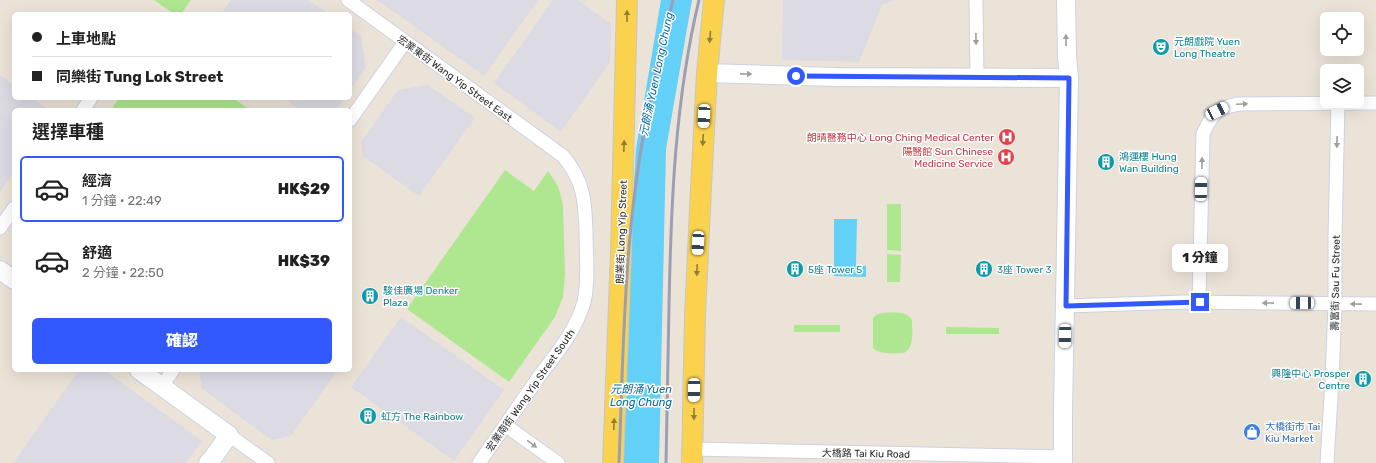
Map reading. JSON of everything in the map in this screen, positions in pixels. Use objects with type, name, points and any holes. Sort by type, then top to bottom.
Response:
[{"type":"main road","name":"朗業街 Long Yip Street","points":[[613,463],[621,251],[627,0]]},
{"type":"main road","points":[[693,456],[695,316],[707,74],[714,0]]},
{"type":"street","name":"宏業東街 Wang Yip Street East","points":[[348,0],[563,156]]},
{"type":"street","points":[[976,0],[977,77]]},
{"type":"street","points":[[1063,460],[1069,78],[1066,0]]},
{"type":"street","points":[[352,117],[405,42]]},
{"type":"street","points":[[707,74],[834,77],[1069,78]]},
{"type":"street","points":[[1200,302],[1202,148],[1203,134],[1209,121],[1217,111],[1227,106],[1239,104],[1320,103]]},
{"type":"street","points":[[1364,103],[1376,103]]},
{"type":"street","name":"壽富街 Sau Fu Street","points":[[1327,463],[1335,304],[1338,108]]},
{"type":"street","name":"宏業南街 Wang Yip Street South","points":[[479,463],[567,338],[577,320],[584,302],[587,275],[585,200],[577,176],[571,165],[563,156]]},
{"type":"street","points":[[0,228],[12,211]]},
{"type":"street","points":[[0,270],[12,279]]},
{"type":"street","points":[[1066,306],[1200,302],[1376,304]]},
{"type":"street","points":[[142,372],[268,463]]},
{"type":"street","points":[[162,386],[172,372]]},
{"type":"street","points":[[506,425],[558,463]]},
{"type":"street","points":[[208,463],[229,435]]},
{"type":"street","name":"大橋路 Tai Kiu Road","points":[[693,456],[1063,460]]},
{"type":"shaded area","points":[[231,0],[309,0],[326,12],[222,12]]},
{"type":"shaded area","points":[[377,0],[538,0],[484,76]]},
{"type":"shaded area","points":[[553,0],[578,0],[611,24],[610,62],[561,132],[494,83]]},
{"type":"shaded area","points":[[783,0],[895,0],[882,5],[859,62],[782,60]]},
{"type":"shaded area","points":[[352,30],[361,37],[366,67],[352,87]]},
{"type":"shaded area","points":[[0,75],[12,84],[12,100],[35,100],[46,108],[12,108],[12,175],[0,192]]},
{"type":"shaded area","points":[[428,85],[475,118],[419,196],[363,156],[361,142],[398,90]]},
{"type":"shaded area","points":[[286,100],[343,100],[337,108],[297,108]]},
{"type":"shaded area","points":[[401,317],[504,390],[454,461],[351,387]]},
{"type":"shaded area","points":[[78,372],[107,372],[202,441],[186,463],[13,463]]},
{"type":"shaded area","points":[[199,372],[332,372],[335,374],[291,436],[272,440],[202,389]]},
{"type":"green space","points":[[154,0],[191,0],[182,12],[171,12]]},
{"type":"green space","points":[[118,100],[236,100],[247,108],[114,108],[113,107]]},
{"type":"green space","points":[[505,170],[534,191],[548,171],[558,186],[563,204],[565,275],[563,297],[555,317],[509,382],[407,309]]},
{"type":"green space","points":[[887,204],[901,204],[901,251],[887,250]]},
{"type":"green space","points":[[887,254],[901,255],[900,282],[887,282]]},
{"type":"green space","points":[[881,313],[903,313],[912,320],[911,343],[908,350],[904,353],[883,353],[873,348],[873,318]]},
{"type":"green space","points":[[794,325],[840,325],[840,332],[794,332]]},
{"type":"green space","points":[[946,327],[999,328],[999,334],[946,334]]},
{"type":"water","name":"元朗涌 Yuen Long Chung","points":[[661,0],[692,0],[666,149],[659,463],[621,463],[621,401],[636,149]]},
{"type":"water","points":[[834,219],[857,219],[856,265],[866,266],[866,277],[834,276]]},
{"type":"railway","points":[[619,463],[626,292],[633,206],[641,146],[659,58],[673,0]]},
{"type":"railway","points":[[666,463],[673,190],[679,114],[684,76],[699,0]]},
{"type":"place","name":"元朗戲院 Yuen Long Theatre","points":[[1161,47]]},
{"type":"place","name":"朗晴醫務中心 Long Ching Medical Center","points":[[1007,137]]},
{"type":"place","name":"陽醫館 Sun Chinese Medicine Service","points":[[1006,157]]},
{"type":"place","name":"鴻運樓 Hung Wan Building","points":[[1106,162]]},
{"type":"place","name":"5座 Tower 5","points":[[795,269]]},
{"type":"place","name":"3座 Tower 3","points":[[984,269]]},
{"type":"place","name":"駿佳廣場 Denker Plaza","points":[[370,296]]},
{"type":"place","name":"興隆中心 Prosper Centre","points":[[1363,379]]},
{"type":"place","name":"虹方 The Rainbow","points":[[368,416]]},
{"type":"place","name":"大橋街市 Tai Kiu Market","points":[[1252,432]]},
{"type":"route","points":[[796,76],[1069,78],[1066,306],[1200,302]]}]
